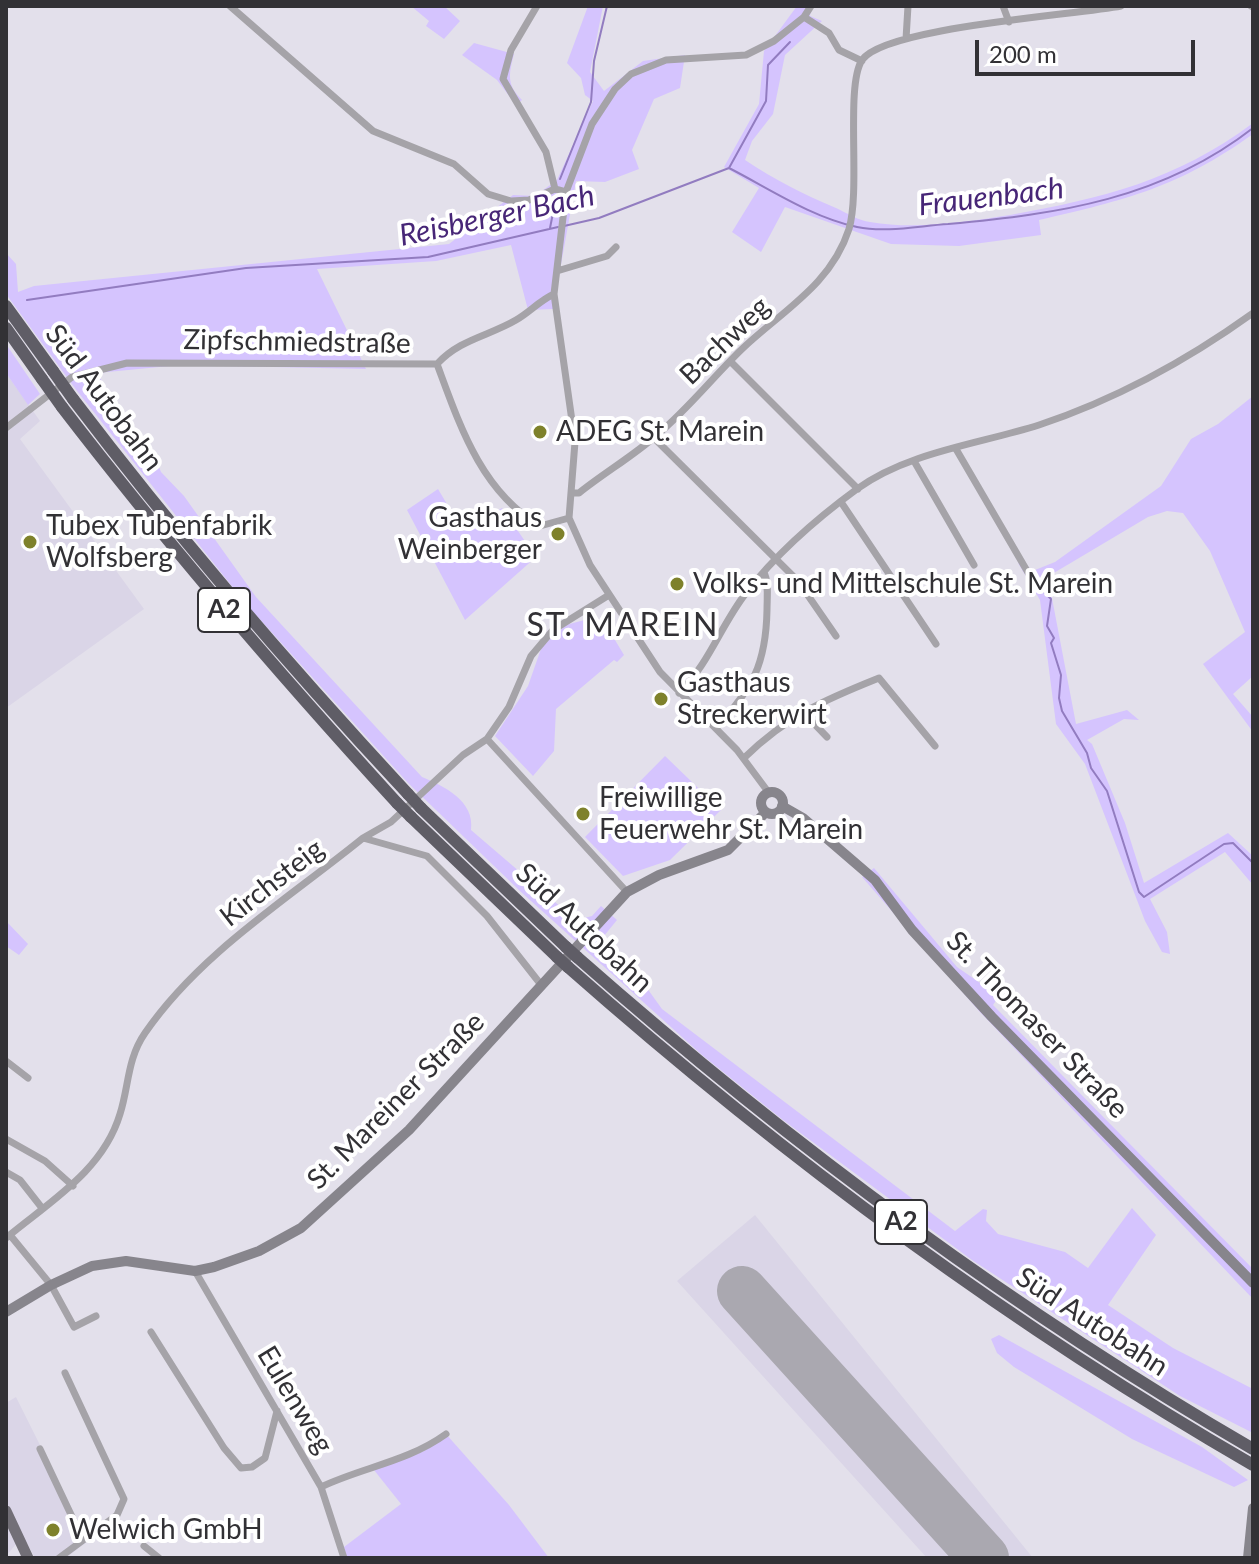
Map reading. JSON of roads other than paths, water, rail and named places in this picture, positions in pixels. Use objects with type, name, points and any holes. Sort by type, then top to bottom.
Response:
[{"type":"highway","name":"Süd Autobahn","points":[[6,306],[47,375]]},
{"type":"highway","name":"Süd Autobahn","points":[[6,328],[402,798],[572,962],[787,1136],[906,1225],[1076,1342],[1251,1456]]},
{"type":"main road","points":[[769,793],[778,794],[782,806],[777,812],[766,812],[761,801],[769,793]]},
{"type":"main road","name":"St. Thomaser Straße","points":[[782,806],[803,818],[875,880],[912,930],[992,1017],[1253,1283]]},
{"type":"main road","name":"St. Mareiner Straße","points":[[6,1312],[51,1285],[111,1262],[147,1262],[195,1271],[259,1251],[301,1228],[409,1130],[627,892],[659,875],[728,850],[766,812]]},
{"type":"main road","points":[[1248,1558],[1253,1508]]},
{"type":"main road","points":[[6,1511],[28,1558]]},
{"type":"street","points":[[230,6],[373,131],[422,148],[454,164],[488,194],[511,201],[529,200],[555,189],[566,192]]},
{"type":"street","points":[[537,6],[511,50],[503,79],[546,152],[555,189]]},
{"type":"street","points":[[769,793],[744,758],[660,672],[590,565],[569,518],[575,442],[554,294],[566,192],[592,124],[615,89],[631,74],[666,60],[746,55],[774,41],[804,17],[811,6]]},
{"type":"street","points":[[906,39],[908,6]]},
{"type":"street","points":[[1003,6],[1009,22]]},
{"type":"street","points":[[804,17],[829,33],[839,50],[862,61],[877,49],[942,30],[1121,6]]},
{"type":"street","name":"Bachweg","points":[[572,493],[579,493],[654,438],[731,362],[809,293],[832,263],[849,229],[851,217],[856,88],[862,61]]},
{"type":"street","points":[[557,271],[607,256],[616,247]]},
{"type":"street","name":"Zipfschmiedstraße","points":[[6,428],[72,377],[127,363],[437,364],[469,339],[517,320],[539,301],[554,294]]},
{"type":"street","points":[[679,693],[705,663],[745,595],[776,558],[858,489],[884,473],[914,461],[1041,424],[1088,405],[1207,344],[1253,313]]},
{"type":"street","points":[[731,362],[858,489]]},
{"type":"street","points":[[437,364],[474,457],[503,497],[520,514],[540,526],[569,518]]},
{"type":"street","points":[[654,438],[798,581],[836,636]]},
{"type":"street","points":[[956,449],[1030,576]]},
{"type":"street","points":[[914,461],[974,565]]},
{"type":"street","points":[[841,502],[936,644]]},
{"type":"street","points":[[716,728],[739,703],[764,653],[768,639],[764,572]]},
{"type":"street","name":"Kirchsteig","points":[[8,1236],[73,1186],[93,1163],[116,1123],[128,1070],[143,1036],[188,977],[363,838],[391,822],[463,755],[487,739],[509,707],[531,656],[553,630],[609,595]]},
{"type":"street","points":[[744,758],[772,731],[802,711],[879,678],[935,746]]},
{"type":"street","points":[[802,711],[827,737]]},
{"type":"street","points":[[487,739],[627,892]]},
{"type":"street","points":[[363,838],[427,856],[487,916],[542,986]]},
{"type":"street","points":[[6,1061],[28,1078]]},
{"type":"street","points":[[6,1139],[45,1161],[73,1186]]},
{"type":"street","points":[[6,1172],[20,1180],[42,1208]]},
{"type":"street","points":[[8,1236],[51,1285],[74,1327],[96,1316]]},
{"type":"street","name":"Eulenweg","points":[[195,1271],[223,1324],[278,1409],[321,1487],[344,1558]]},
{"type":"street","points":[[151,1332],[224,1448],[241,1468],[252,1467],[265,1458],[278,1409]]},
{"type":"street","points":[[59,1558],[117,1515],[124,1499],[65,1373]]},
{"type":"street","points":[[321,1487],[353,1472],[410,1456],[446,1434]]},
{"type":"street","points":[[40,1449],[83,1540]]},
{"type":"street","points":[[144,1546],[159,1558]]},
{"type":"waterway","points":[[560,179],[591,102],[594,61],[607,6]]},
{"type":"waterway","name":"Reisberger Bach","points":[[564,226],[599,218],[729,168],[766,101],[768,65],[790,42]]},
{"type":"waterway","name":"Frauenbach","points":[[729,168],[807,209],[840,222],[868,229],[902,228],[1030,215],[1108,199],[1183,172],[1253,128]]},
{"type":"waterway","points":[[550,228],[556,198]]},
{"type":"waterway","name":"Reisberger Bach","points":[[27,300],[246,268],[428,257],[558,227]]},
{"type":"waterway","points":[[1039,587],[1051,599],[1047,626],[1054,638],[1051,643],[1061,675],[1059,698],[1062,711],[1087,753],[1091,768],[1107,791],[1139,892],[1144,897],[1224,844],[1233,843],[1253,863]]},
{"type":"place","name":"ADEG St. Marein","points":[[540,432]]},
{"type":"place","name":"Gasthaus Weinberger","points":[[558,534]]},
{"type":"place","name":"Tubex Tubenfabrik Wolfsberg","points":[[30,542]]},
{"type":"place","name":"Volks- und Mittelschule St. Marein","points":[[677,584]]},
{"type":"place","name":"Gasthaus Streckerwirt","points":[[661,699]]},
{"type":"place","name":"Freiwillige Feuerwehr St. Marein","points":[[583,814]]},
{"type":"place","name":"Welwich GmbH","points":[[53,1530]]},
{"type":"district","name":"ST. MAREIN","points":[[623,626]]}]
